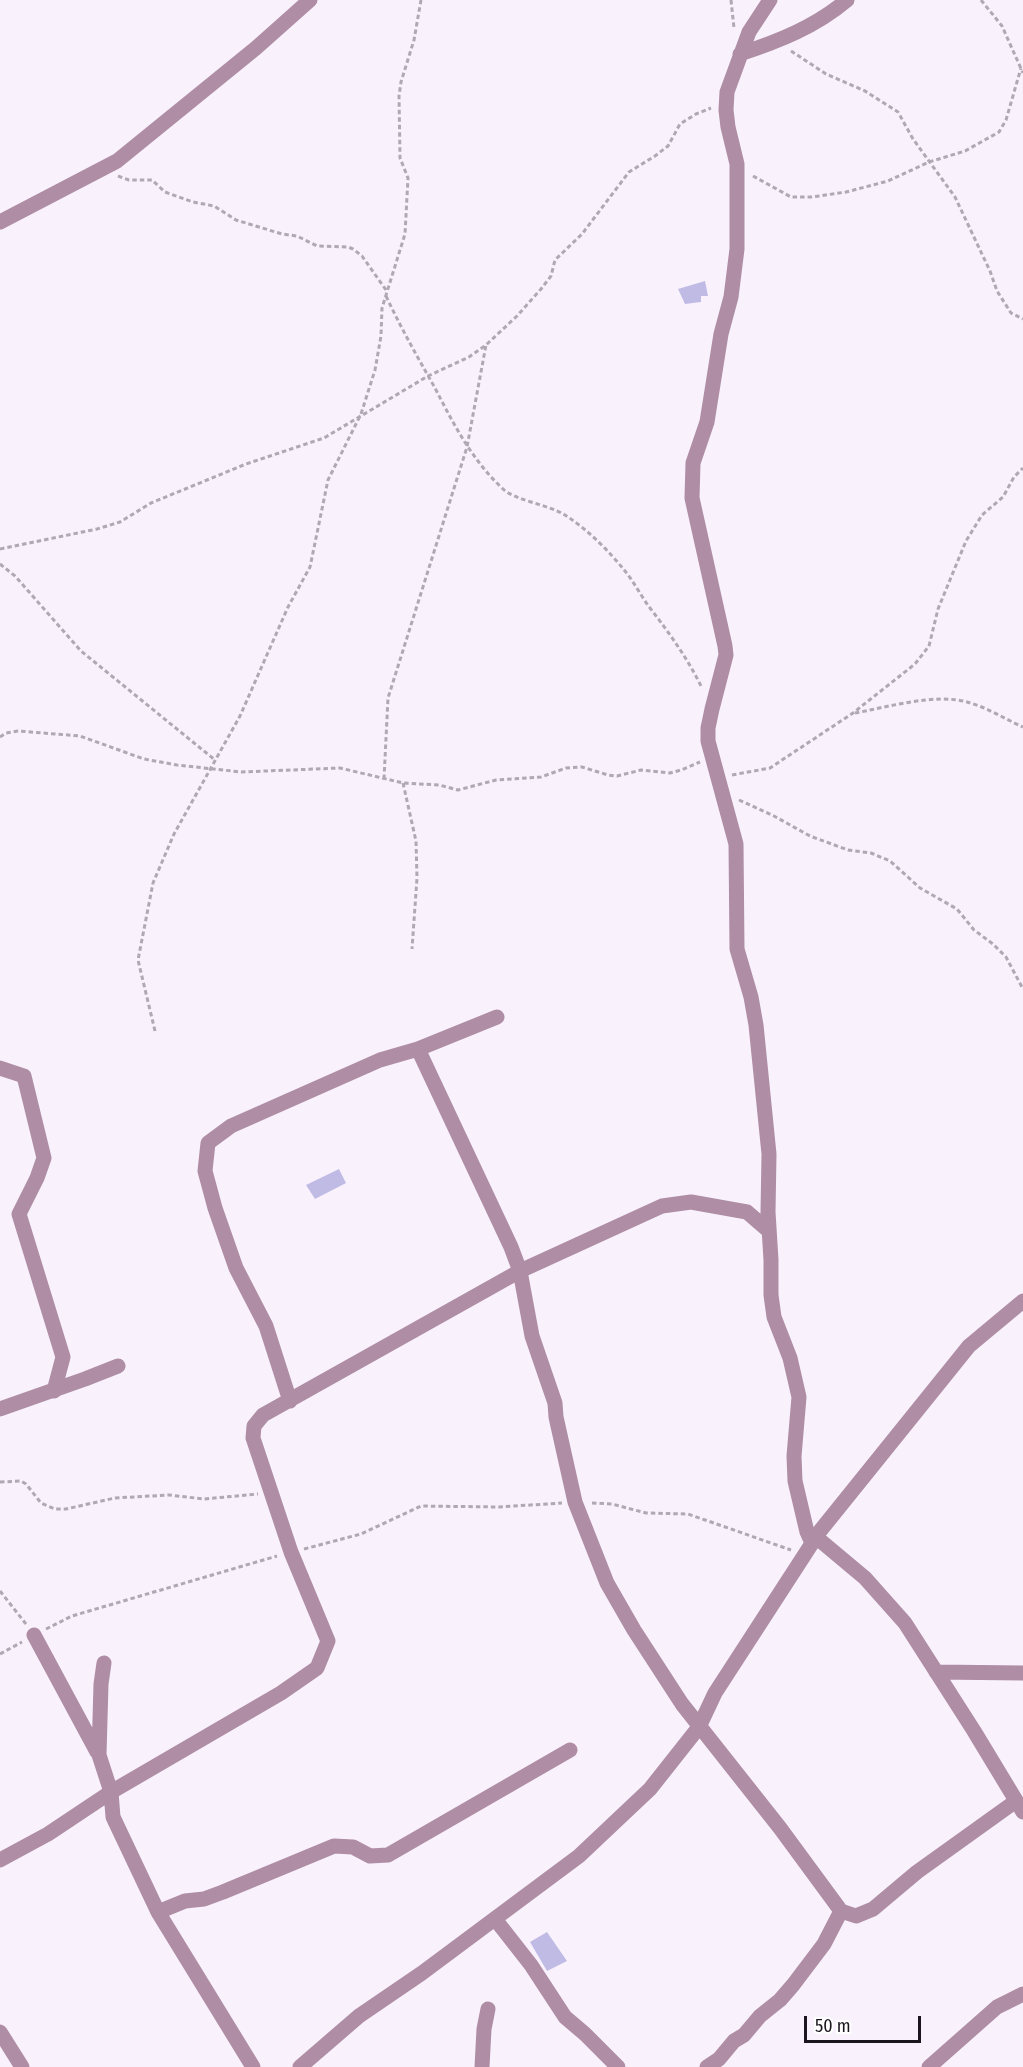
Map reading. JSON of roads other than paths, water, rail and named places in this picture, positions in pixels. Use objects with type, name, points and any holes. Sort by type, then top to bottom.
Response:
[{"type":"street","points":[[0,222],[117,161],[256,48],[310,0]]},
{"type":"street","points":[[418,1049],[511,1247],[520,1271],[532,1336],[555,1403],[575,1502],[607,1584],[682,1704],[780,1827],[842,1911],[856,1916],[873,1909],[917,1872],[1020,1806],[905,1623],[865,1578],[811,1545],[795,1481],[794,1456],[799,1397],[790,1358],[772,1307],[769,1154],[751,997],[737,949],[736,844],[708,741],[708,728],[726,655],[692,498],[693,463],[707,422],[721,334],[731,297],[737,249],[737,164],[728,127],[727,101],[730,80],[749,32],[770,0]]},
{"type":"street","points":[[740,54],[776,42],[814,24],[847,0]]},
{"type":"street","points":[[290,1401],[266,1326],[236,1268],[215,1208],[205,1171],[208,1143],[231,1126],[380,1060],[418,1049],[497,1017]]},
{"type":"street","points":[[0,1068],[24,1076],[44,1158],[19,1214],[63,1358],[54,1390]]},
{"type":"street","points":[[0,1860],[48,1834],[111,1792],[281,1693],[318,1668],[328,1641],[291,1552],[253,1438],[254,1426],[263,1415],[520,1271],[662,1206],[692,1202],[747,1212],[769,1231]]},
{"type":"street","points":[[300,2067],[359,2016],[422,1973],[579,1856],[650,1789],[699,1727],[716,1693],[811,1545],[969,1346],[1023,1301]]},
{"type":"street","points":[[0,1409],[118,1366]]},
{"type":"street","points":[[34,1635],[99,1755],[111,1792],[113,1817],[158,1912],[253,2067]]},
{"type":"street","points":[[99,1755],[101,1684],[104,1663]]},
{"type":"street","points":[[936,1672],[1023,1673]]},
{"type":"street","points":[[158,1912],[185,1901],[204,1899],[223,1892],[334,1846],[353,1847],[370,1856],[388,1855],[570,1750]]},
{"type":"street","points":[[707,2067],[725,2053],[734,2041],[744,2035],[800,1977],[824,1944],[842,1911]]},
{"type":"street","points":[[495,1919],[531,1965],[566,2017],[618,2067]]},
{"type":"street","points":[[929,2067],[997,2007],[1023,1994]]},
{"type":"street","points":[[482,2067],[484,2029],[488,2009]]},
{"type":"street","points":[[0,2032],[22,2067]]}]
